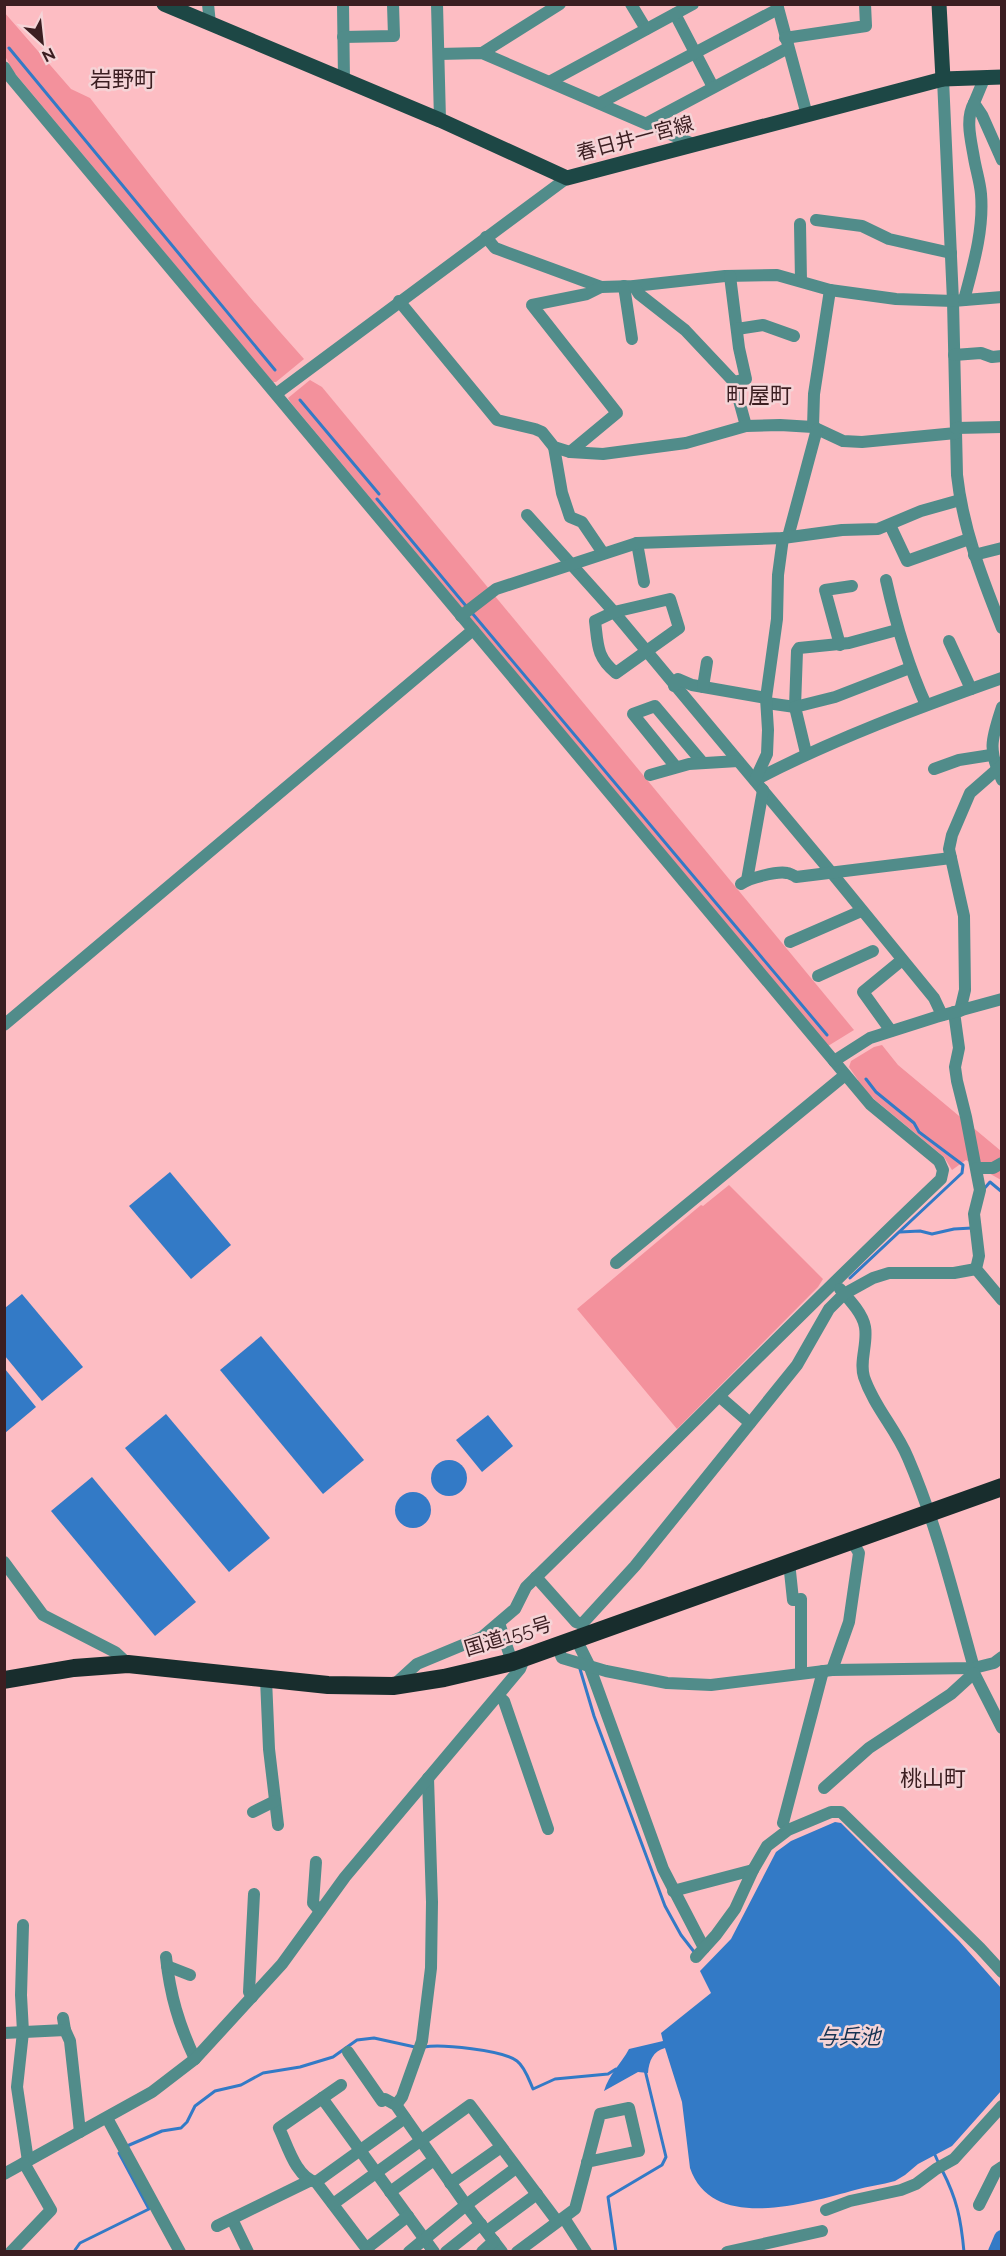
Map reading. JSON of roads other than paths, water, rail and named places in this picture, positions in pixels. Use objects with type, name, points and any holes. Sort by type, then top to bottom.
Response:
[{"type":"highway","name":"国道155号","points":[[4,1680],[74,1668],[128,1665],[328,1685],[393,1686],[444,1678],[519,1659],[557,1646],[582,1632],[852,1541],[1002,1487]]},
{"type":"main road","name":"春日井一宮線","points":[[164,4],[440,120],[567,178],[943,79],[1002,77]]},
{"type":"main road","points":[[939,4],[943,79]]},
{"type":"street","points":[[208,4],[210,24]]},
{"type":"street","points":[[343,4],[344,81]]},
{"type":"street","points":[[343,37],[394,36],[393,4]]},
{"type":"street","points":[[482,53],[560,4]]},
{"type":"street","points":[[631,4],[646,29]]},
{"type":"street","points":[[551,81],[693,4]]},
{"type":"street","points":[[647,123],[786,43],[866,26],[865,4]]},
{"type":"street","points":[[438,5],[440,120]]},
{"type":"street","points":[[600,103],[777,7],[807,115]]},
{"type":"street","points":[[675,14],[713,87]]},
{"type":"street","points":[[440,54],[482,53],[693,144]]},
{"type":"street","points":[[4,67],[845,1075],[870,1104],[939,1161],[943,1170],[941,1179],[833,1282],[720,1397],[526,1587],[515,1609],[482,1636],[417,1664],[393,1686]]},
{"type":"street","points":[[943,79],[951,253],[959,300],[954,355],[960,500],[974,555],[1002,628]]},
{"type":"street","points":[[959,300],[976,254],[981,218],[981,194],[970,136],[970,111],[984,79]]},
{"type":"street","points":[[974,103],[982,115],[1002,160]]},
{"type":"street","points":[[276,394],[567,178]]},
{"type":"street","points":[[816,220],[862,226],[889,239],[951,253]]},
{"type":"street","points":[[800,224],[801,281]]},
{"type":"street","points":[[486,237],[495,248],[601,287],[730,276],[777,275],[830,290],[896,299],[959,300],[1002,297]]},
{"type":"street","points":[[730,276],[739,348],[746,379],[734,382]]},
{"type":"street","points":[[629,286],[632,339]]},
{"type":"street","points":[[629,286],[685,330],[734,382],[746,426]]},
{"type":"street","points":[[570,452],[617,413],[532,305],[586,294],[601,287]]},
{"type":"street","points":[[754,780],[767,754],[766,701],[777,619],[778,575],[815,428],[814,394],[830,290]]},
{"type":"street","points":[[399,301],[497,420],[542,432],[554,447],[562,492],[570,517],[582,522],[603,553]]},
{"type":"street","points":[[737,329],[763,325],[794,336]]},
{"type":"street","points":[[954,355],[1002,356]]},
{"type":"street","points":[[554,447],[570,452],[603,454],[686,443],[746,426],[780,425],[815,428],[843,441],[862,442],[1002,427]]},
{"type":"street","points":[[461,616],[496,589],[637,543],[786,538],[842,530],[878,529],[921,511],[960,500]]},
{"type":"street","points":[[527,514],[614,612],[934,998],[952,1013],[959,1048],[956,1066],[957,1081],[980,1190],[974,1214],[979,1256],[975,1269]]},
{"type":"street","points":[[890,525],[907,561],[969,539]]},
{"type":"street","points":[[637,543],[644,582]]},
{"type":"street","points":[[974,555],[1002,548]]},
{"type":"street","points":[[886,580],[897,630],[926,705]]},
{"type":"street","points":[[840,645],[825,590],[852,586]]},
{"type":"street","points":[[670,599],[679,628],[616,673],[605,664],[599,651],[596,621],[614,612],[670,599]]},
{"type":"street","points":[[4,1025],[473,630]]},
{"type":"street","points":[[806,753],[795,707],[799,648],[840,645],[897,630]]},
{"type":"street","points":[[949,641],[971,689]]},
{"type":"street","points":[[703,687],[707,662]]},
{"type":"street","points":[[674,686],[678,679],[703,687],[795,707],[835,697],[910,668]]},
{"type":"street","points":[[754,780],[806,753],[926,705],[1002,678]]},
{"type":"street","points":[[676,767],[633,714],[655,706],[703,763]]},
{"type":"street","points":[[952,1013],[965,990],[965,938],[964,916],[949,849],[952,835],[970,793],[1000,771],[992,755],[992,738],[1002,706]]},
{"type":"street","points":[[934,769],[959,760],[992,755]]},
{"type":"street","points":[[650,775],[676,767],[738,761]]},
{"type":"street","points":[[763,790],[744,882],[788,872],[796,877],[951,858]]},
{"type":"street","points":[[790,942],[859,912]]},
{"type":"street","points":[[818,976],[873,951]]},
{"type":"street","points":[[891,1031],[863,992],[902,960]]},
{"type":"street","points":[[834,1061],[870,1038],[1002,999]]},
{"type":"street","points":[[616,1263],[845,1075]]},
{"type":"street","points":[[977,1168],[993,1168],[1002,1163]]},
{"type":"street","points":[[582,1632],[797,1365],[829,1309],[844,1294],[873,1278],[889,1273],[954,1273],[975,1269]]},
{"type":"street","points":[[975,1269],[1002,1300]]},
{"type":"street","points":[[833,1282],[856,1308],[865,1326],[862,1361],[864,1375],[871,1392],[908,1456],[930,1513],[974,1671],[1002,1728]]},
{"type":"street","points":[[720,1397],[750,1423]]},
{"type":"street","points":[[783,1823],[827,1671],[849,1622],[859,1553],[852,1541]]},
{"type":"street","points":[[4,1562],[43,1616],[115,1652],[128,1665]]},
{"type":"street","points":[[789,1562],[793,1600],[801,1599],[801,1673]]},
{"type":"street","points":[[536,1577],[576,1622],[582,1632],[589,1665],[663,1869],[700,1952],[735,1909],[767,1846],[788,1830],[831,1812],[840,1812],[1002,1972]]},
{"type":"street","points":[[4,2174],[152,2092],[195,2059],[282,1964],[345,1876],[520,1669],[519,1659],[499,1623]]},
{"type":"street","points":[[557,1646],[562,1658],[589,1665],[667,1683],[711,1685],[827,1671],[974,1671],[1002,1657]]},
{"type":"street","points":[[824,1788],[869,1748],[951,1694],[974,1671]]},
{"type":"street","points":[[266,1679],[269,1749],[278,1825]]},
{"type":"street","points":[[498,1696],[504,1701],[548,1828]]},
{"type":"street","points":[[396,2105],[402,2097],[422,2041],[431,1968],[432,1902],[428,1778]]},
{"type":"street","points":[[253,1812],[275,1801]]},
{"type":"street","points":[[315,1862],[313,1903],[320,1911]]},
{"type":"street","points":[[673,1891],[753,1870]]},
{"type":"street","points":[[252,1997],[249,1992],[254,1894]]},
{"type":"street","points":[[10,2252],[51,2210],[26,2162],[17,2087],[23,2032],[21,1995],[23,1925]]},
{"type":"street","points":[[190,1975],[166,1962],[180,2028],[195,2059]]},
{"type":"street","points":[[4,2033],[23,2032],[64,2024],[70,2041],[80,2132]]},
{"type":"street","points":[[348,2052],[382,2101],[385,2099],[396,2105],[450,2183],[502,2252]]},
{"type":"street","points":[[341,2085],[279,2128],[298,2167],[333,2204],[368,2250],[408,2216]]},
{"type":"street","points":[[322,2098],[434,2252]]},
{"type":"street","points":[[333,2204],[470,2105],[516,2168],[561,2219],[586,2252]]},
{"type":"street","points":[[826,2210],[850,2201],[901,2190],[915,2184],[954,2159],[1002,2106]]},
{"type":"street","points":[[517,2252],[575,2209],[587,2162],[600,2114],[629,2108],[639,2151],[587,2162]]},
{"type":"street","points":[[107,2118],[180,2252]]},
{"type":"street","points":[[217,2226],[312,2182],[405,2118]]},
{"type":"street","points":[[450,2183],[501,2147]]},
{"type":"street","points":[[390,2192],[435,2160]]},
{"type":"street","points":[[409,2252],[516,2168]]},
{"type":"street","points":[[980,2205],[1000,2172]]},
{"type":"street","points":[[446,2252],[487,2232],[537,2194]]},
{"type":"street","points":[[231,2219],[248,2252]]},
{"type":"street","points":[[727,2252],[765,2248],[822,2231]]},
{"type":"street","points":[[482,2252],[487,2232]]},
{"type":"water","points":[[170,1172],[231,1245],[191,1279],[129,1206]]},
{"type":"water","points":[[22,1294],[83,1367],[42,1401],[5,1356],[5,1308]]},
{"type":"water","points":[[261,1336],[364,1460],[323,1494],[220,1370]]},
{"type":"water","points":[[5,1369],[36,1407],[4,1433]]},
{"type":"water","points":[[166,1414],[270,1538],[229,1572],[125,1448]]},
{"type":"water","points":[[488,1415],[513,1446],[482,1472],[456,1440]]},
{"type":"water","points":[[449,1460],[461,1466],[467,1478],[461,1490],[449,1496],[437,1490],[431,1478],[437,1466]]},
{"type":"water","points":[[92,1477],[196,1602],[155,1636],[51,1511]]},
{"type":"water","points":[[413,1492],[425,1498],[431,1510],[425,1522],[413,1528],[401,1522],[395,1510],[401,1498]]},
{"type":"water","name":"与兵池","points":[[835,1822],[841,1823],[959,1941],[1001,1988],[1001,2091],[952,2146],[918,2164],[895,2181],[788,2206],[739,2207],[718,2201],[701,2188],[690,2168],[682,2102],[665,2048],[657,2051],[652,2057],[648,2073],[638,2072],[604,2091],[609,2079],[629,2049],[663,2041],[661,2033],[711,1993],[700,1971],[731,1939],[776,1852],[791,1841]]},
{"type":"waterway","points":[[9,48],[275,370]]},
{"type":"waterway","points":[[300,400],[379,494]]},
{"type":"waterway","points":[[377,499],[466,606]]},
{"type":"waterway","points":[[472,613],[827,1035]]},
{"type":"waterway","points":[[850,1278],[962,1173],[963,1165],[919,1132],[914,1123],[876,1092],[866,1079]]},
{"type":"waterway","points":[[983,1190],[990,1182],[1002,1192]]},
{"type":"waterway","points":[[900,1232],[920,1231],[932,1234],[972,1228]]},
{"type":"waterway","points":[[580,1669],[594,1716],[665,1906],[681,1935],[695,1953]]},
{"type":"waterway","points":[[127,2146],[162,2131],[181,2128],[187,2122],[195,2106],[215,2091],[241,2085],[263,2073],[300,2067],[333,2057],[357,2040],[374,2038],[415,2047]]},
{"type":"waterway","points":[[424,2047],[444,2046],[472,2049],[510,2057],[522,2067],[533,2089],[555,2079],[608,2074],[616,2069]]},
{"type":"waterway","points":[[616,2252],[608,2197],[662,2165],[666,2157],[645,2070]]},
{"type":"waterway","points":[[75,2250],[80,2243],[149,2209],[119,2153]]},
{"type":"waterway","points":[[935,2155],[939,2164]]},
{"type":"waterway","points":[[942,2170],[958,2210],[964,2252]]},
{"type":"waterway","points":[[996,2252],[1002,2238]]},
{"type":"district","name":"岩野町","points":[[123,79]]},
{"type":"district","name":"町屋町","points":[[759,395]]},
{"type":"district","name":"桃山町","points":[[933,1778]]}]
